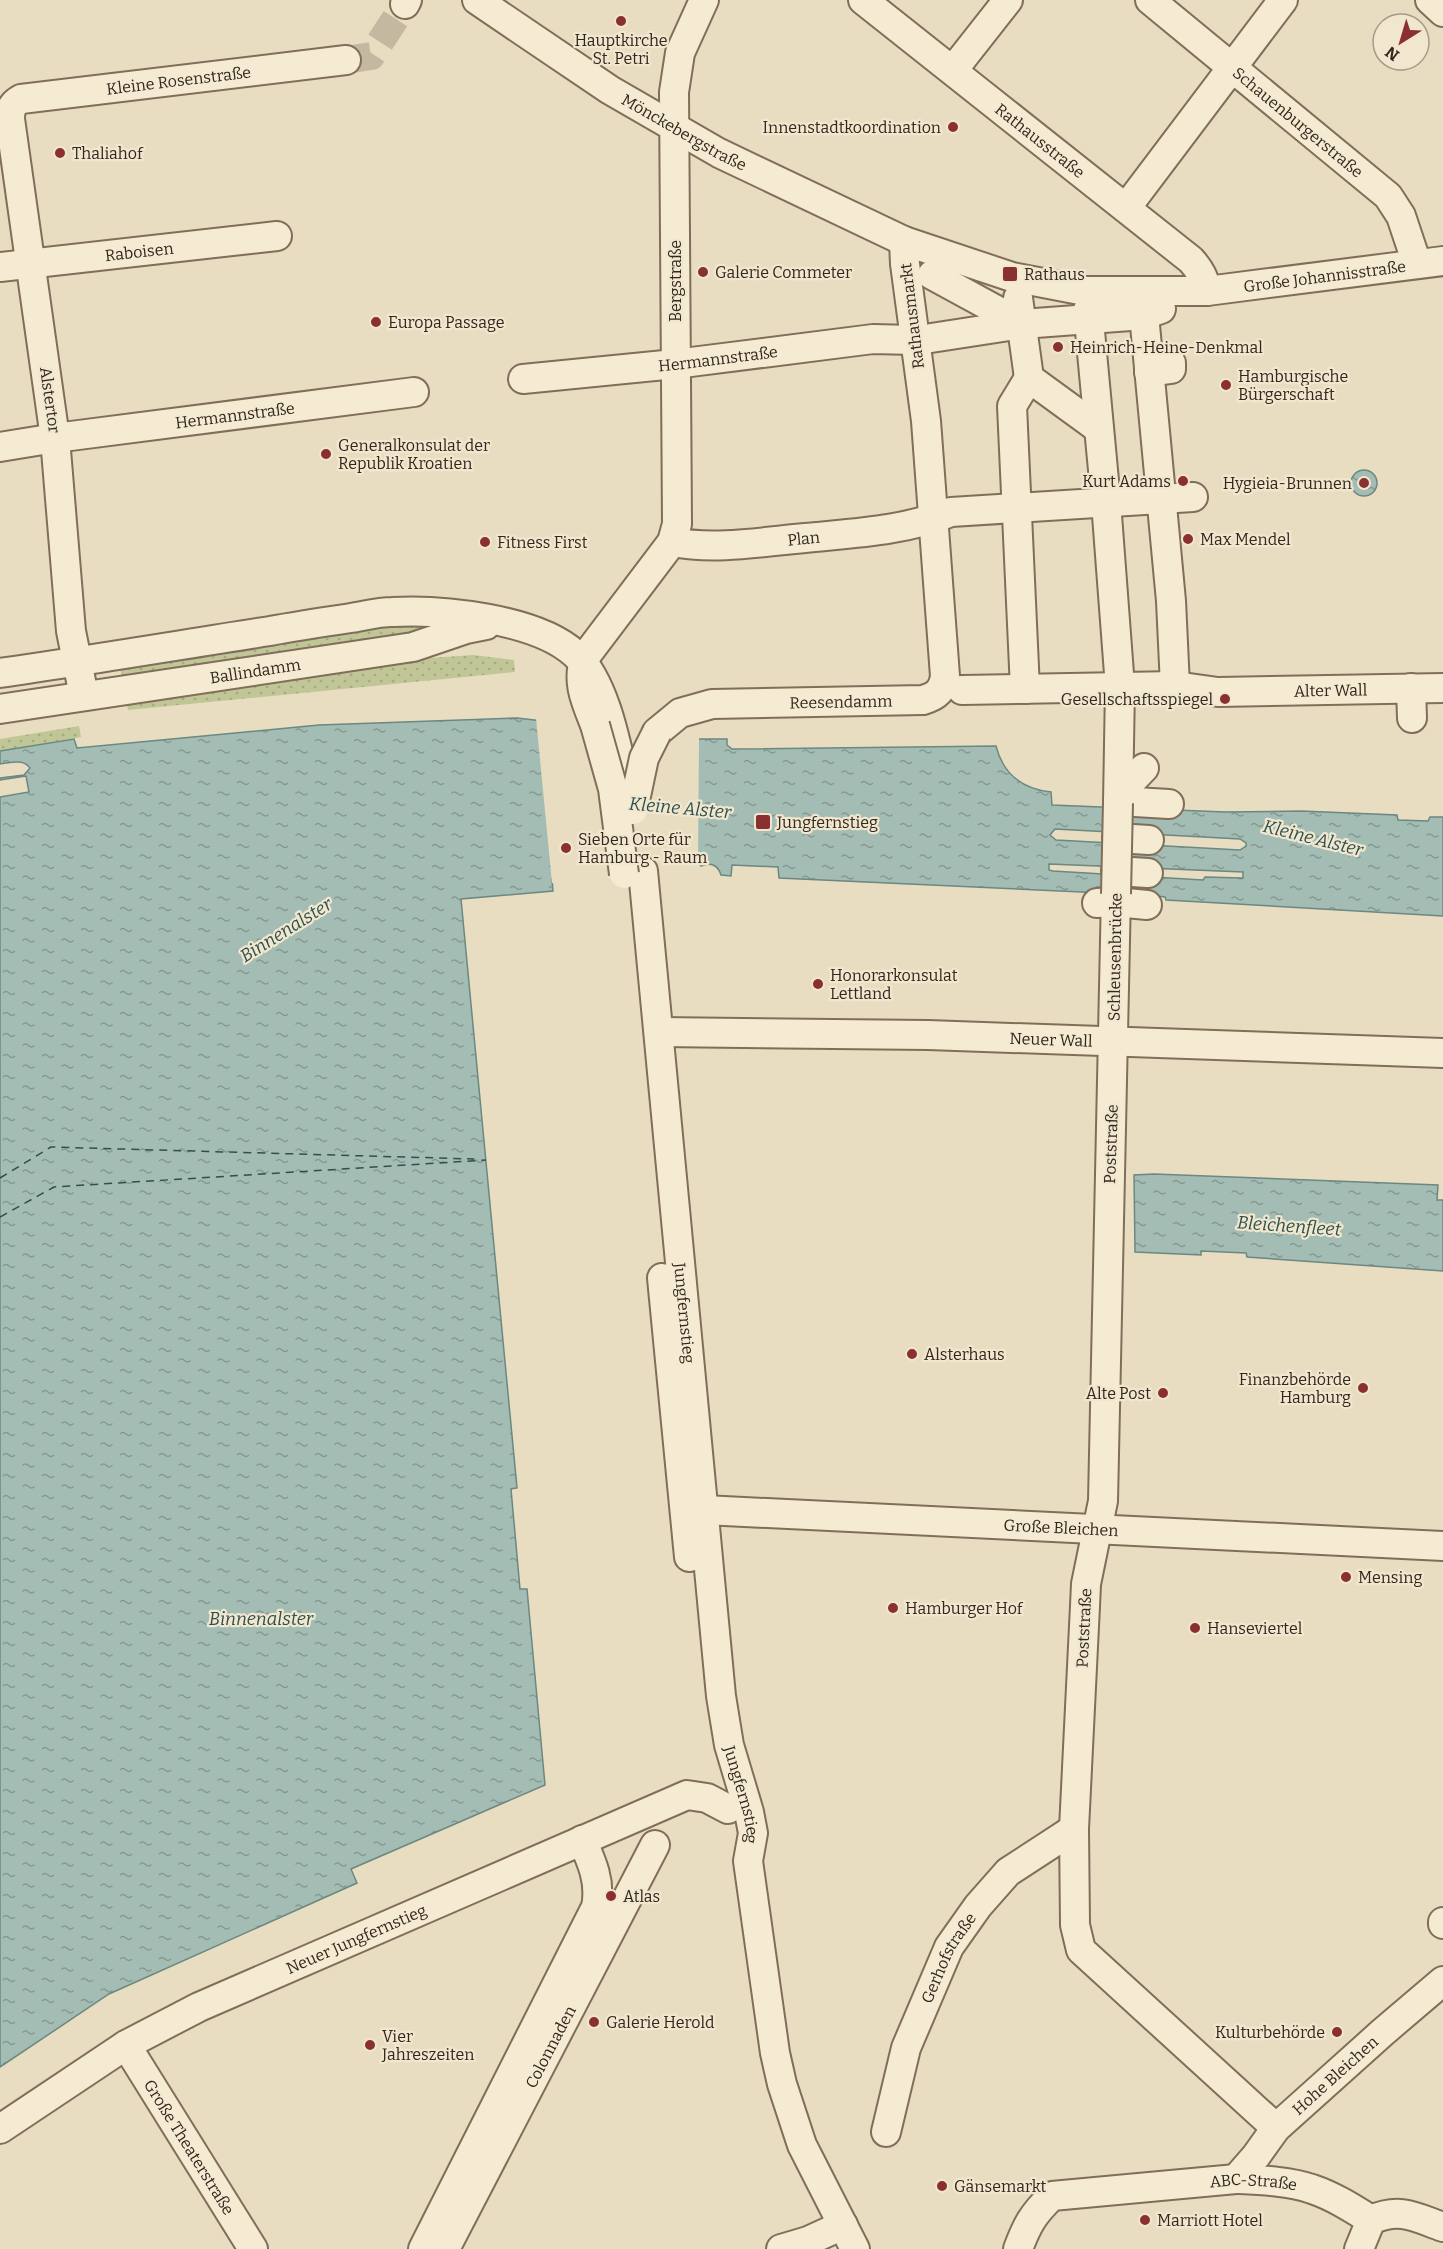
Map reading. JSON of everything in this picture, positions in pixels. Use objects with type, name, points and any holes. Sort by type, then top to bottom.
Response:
[{"type":"street","name":"Mönckebergstraße","points":[[477,0],[610,90],[675,129],[761,175],[904,241]]},
{"type":"street","name":"Bergstraße","points":[[672,542],[677,524],[674,92],[677,62],[700,11],[715,0]]},
{"type":"street","name":"Rathausstraße","points":[[863,0],[1191,260],[1205,280],[1196,296]]},
{"type":"street","points":[[953,70],[1008,0]]},
{"type":"street","name":"Schauenburgerstraße","points":[[1150,0],[1388,196],[1430,263]]},
{"type":"street","points":[[1126,208],[1283,0]]},
{"type":"street","points":[[1430,0],[1443,12]]},
{"type":"street","name":"Kleine Rosenstraße","points":[[13,104],[21,99],[346,60]]},
{"type":"street","name":"Alstertor","points":[[13,104],[10,119],[55,438],[71,631],[84,696]]},
{"type":"street","name":"Raboisen","points":[[0,267],[277,236]]},
{"type":"street","name":"Rathausmarkt","points":[[933,519],[923,339],[905,264],[904,241],[1012,277],[1046,285],[1085,291],[1196,296]]},
{"type":"street","name":"Große Johannisstraße","points":[[1196,296],[1430,263]]},
{"type":"street","points":[[932,275],[1020,311],[1029,378],[1012,406],[1025,689]]},
{"type":"street","name":"Hermannstraße","points":[[523,379],[675,364],[873,339],[923,339],[1020,311],[1089,315],[1144,309],[1196,296]]},
{"type":"street","points":[[1144,309],[1160,368],[1161,498],[1171,601],[1175,686]]},
{"type":"street","name":"Schleusenbrücke","points":[[1089,315],[1120,687],[1117,838],[1111,893],[1114,1043]]},
{"type":"street","points":[[1029,378],[1099,429]]},
{"type":"street","name":"Hermannstraße","points":[[0,447],[414,392]]},
{"type":"street","name":"Plan","points":[[672,542],[695,546],[736,545],[876,531],[933,519],[951,512],[1192,497]]},
{"type":"street","name":"Reesendamm","points":[[633,810],[644,758],[657,732],[680,713],[712,704],[923,700],[939,692],[944,686],[945,676],[933,519]]},
{"type":"street","points":[[587,654],[672,542]]},
{"type":"street","points":[[1171,601],[1191,628]]},
{"type":"street","name":"Ballindamm","points":[[0,673],[391,612],[464,615],[507,624],[532,630],[587,654]]},
{"type":"street","name":"Ballindamm","points":[[0,709],[413,647],[466,629],[507,624]]},
{"type":"street","name":"Jungfernstieg","points":[[587,654],[581,671],[581,688],[604,726],[633,810],[639,841],[633,873],[693,1503],[725,1722],[753,1833],[748,1861],[775,2053],[786,2099],[802,2145],[849,2237]]},
{"type":"street","name":"Alter Wall","points":[[962,690],[1175,686],[1218,692],[1443,688]]},
{"type":"street","points":[[1411,688],[1412,718]]},
{"type":"street","name":"Jungfernstieg","points":[[604,726],[613,789],[633,873],[659,1032],[693,1503],[703,1705],[707,1731],[734,1835],[748,1861]]},
{"type":"street","points":[[1118,799],[1144,768]]},
{"type":"street","points":[[1118,799],[1169,804]]},
{"type":"street","points":[[1117,838],[1149,840]]},
{"type":"street","name":"Schleusenbrücke","points":[[1111,893],[1148,873]]},
{"type":"street","points":[[1111,893],[1147,905]]},
{"type":"street","name":"Neuer Wall","points":[[659,1032],[1086,1040],[1114,1043],[1443,1053]]},
{"type":"street","name":"Poststraße","points":[[1114,1043],[1102,1501],[1086,1584],[1074,1829],[1076,1925],[1081,1950],[1276,2128]]},
{"type":"street","name":"Große Bleichen","points":[[693,1503],[1096,1528],[1443,1546]]},
{"type":"street","name":"Neuer Jungfernstieg","points":[[0,2129],[126,2045],[199,2007],[687,1795],[706,1798],[728,1809]]},
{"type":"street","name":"Gerhofstraße","points":[[886,2132],[906,2048],[949,1947],[978,1906],[1008,1872],[1074,1829]]},
{"type":"street","name":"Colonnaden","points":[[423,2249],[491,2156],[596,1907],[598,1884],[582,1839]]},
{"type":"street","name":"Colonnaden","points":[[446,2249],[491,2156],[655,1845]]},
{"type":"street","name":"Hohe Bleichen","points":[[1236,2179],[1276,2128],[1383,2031],[1443,1981]]},
{"type":"street","name":"Große Theaterstraße","points":[[126,2045],[253,2249]]},
{"type":"street","name":"ABC-Straße","points":[[1018,2249],[1027,2223],[1052,2196],[1236,2179],[1310,2188],[1340,2201],[1371,2220]]},
{"type":"street","points":[[1359,2249],[1371,2220],[1387,2213],[1409,2214],[1443,2228]]},
{"type":"street","points":[[781,2249],[808,2241],[849,2237]]},
{"type":"green space","points":[[443,623],[424,635],[122,679],[120,667],[373,628]]},
{"type":"green space","points":[[473,655],[514,660],[515,672],[128,710],[126,700],[387,661]]},
{"type":"green space","points":[[79,726],[81,737],[0,751],[0,739]]},
{"type":"water","name":"Hygieia-Brunnen","points":[[1364,470],[1373,474],[1377,483],[1373,492],[1364,496],[1355,492],[1351,483],[1355,474]]},
{"type":"water","name":"Binnenalster","points":[[517,718],[699,739],[727,739],[727,745],[732,749],[996,746],[1009,772],[1023,784],[1051,792],[1052,805],[1225,812],[1301,811],[1397,815],[1398,820],[1428,821],[1430,817],[1443,817],[1443,916],[1166,900],[1165,897],[1147,895],[779,878],[778,867],[732,865],[731,876],[721,875],[714,865],[701,866],[696,861],[552,879],[553,891],[461,899],[517,1488],[511,1489],[520,1589],[527,1589],[545,1785],[351,1869],[357,1883],[109,1994],[0,2067],[0,797],[29,792],[26,776],[0,780],[0,778],[24,775],[30,768],[20,762],[0,764],[0,751],[74,739],[77,748],[319,725]],"holes":[[[1055,829],[1240,839],[1246,843],[1246,846],[1240,850],[1056,840],[1050,835]],[[1049,864],[1243,872],[1243,878],[1205,877],[1203,880],[1053,871],[1049,870]]]},
{"type":"water","name":"Bleichenfleet","points":[[1134,1175],[1438,1185],[1437,1200],[1443,1200],[1443,1271],[1247,1257],[1246,1253],[1201,1251],[1201,1255],[1135,1252]]},
{"type":"pier","points":[[536,718],[699,737],[698,864],[552,883]]},
{"type":"ferry route","points":[[0,1178],[51,1147],[474,1159]]},
{"type":"ferry route","points":[[0,1217],[54,1187],[486,1160]]},
{"type":"tunnel","points":[[346,60],[371,56],[405,4]]},
{"type":"place","name":"Hauptkirche St. Petri","points":[[621,21]]},
{"type":"place","name":"Innenstadtkoordination","points":[[953,127]]},
{"type":"place","name":"Thaliahof","points":[[60,153]]},
{"type":"place","name":"Galerie Commeter","points":[[703,272]]},
{"type":"place","name":"Rathaus","points":[[1010,274]]},
{"type":"place","name":"Europa Passage","points":[[376,322]]},
{"type":"place","name":"Heinrich-Heine-Denkmal","points":[[1058,347]]},
{"type":"place","name":"Hamburgische Bürgerschaft","points":[[1226,385]]},
{"type":"place","name":"Generalkonsulat der Republik Kroatien","points":[[326,454]]},
{"type":"place","name":"Kurt Adams","points":[[1183,481]]},
{"type":"place","name":"Hygieia-Brunnen","points":[[1364,483]]},
{"type":"place","name":"Max Mendel","points":[[1188,539]]},
{"type":"place","name":"Fitness First","points":[[485,542]]},
{"type":"place","name":"Gesellschaftsspiegel","points":[[1225,699]]},
{"type":"place","name":"Jungfernstieg","points":[[763,822]]},
{"type":"place","name":"Sieben Orte für Hamburg - Raum","points":[[566,848]]},
{"type":"place","name":"Honorarkonsulat Lettland","points":[[818,984]]},
{"type":"place","name":"Alsterhaus","points":[[912,1354]]},
{"type":"place","name":"Finanzbehörde Hamburg","points":[[1363,1388]]},
{"type":"place","name":"Alte Post","points":[[1163,1393]]},
{"type":"place","name":"Mensing","points":[[1346,1577]]},
{"type":"place","name":"Hamburger Hof","points":[[893,1608]]},
{"type":"place","name":"Hanseviertel","points":[[1195,1628]]},
{"type":"place","name":"Atlas","points":[[611,1896]]},
{"type":"place","name":"Galerie Herold","points":[[594,2022]]},
{"type":"place","name":"Kulturbehörde","points":[[1337,2032]]},
{"type":"place","name":"Vier Jahreszeiten","points":[[370,2045]]},
{"type":"place","name":"Gänsemarkt","points":[[942,2186]]},
{"type":"place","name":"Marriott Hotel","points":[[1145,2220]]},
{"type":"water label","name":"Kleine Alster","points":[[680,808]]},
{"type":"water label","name":"Kleine Alster","points":[[1313,838]]}]
